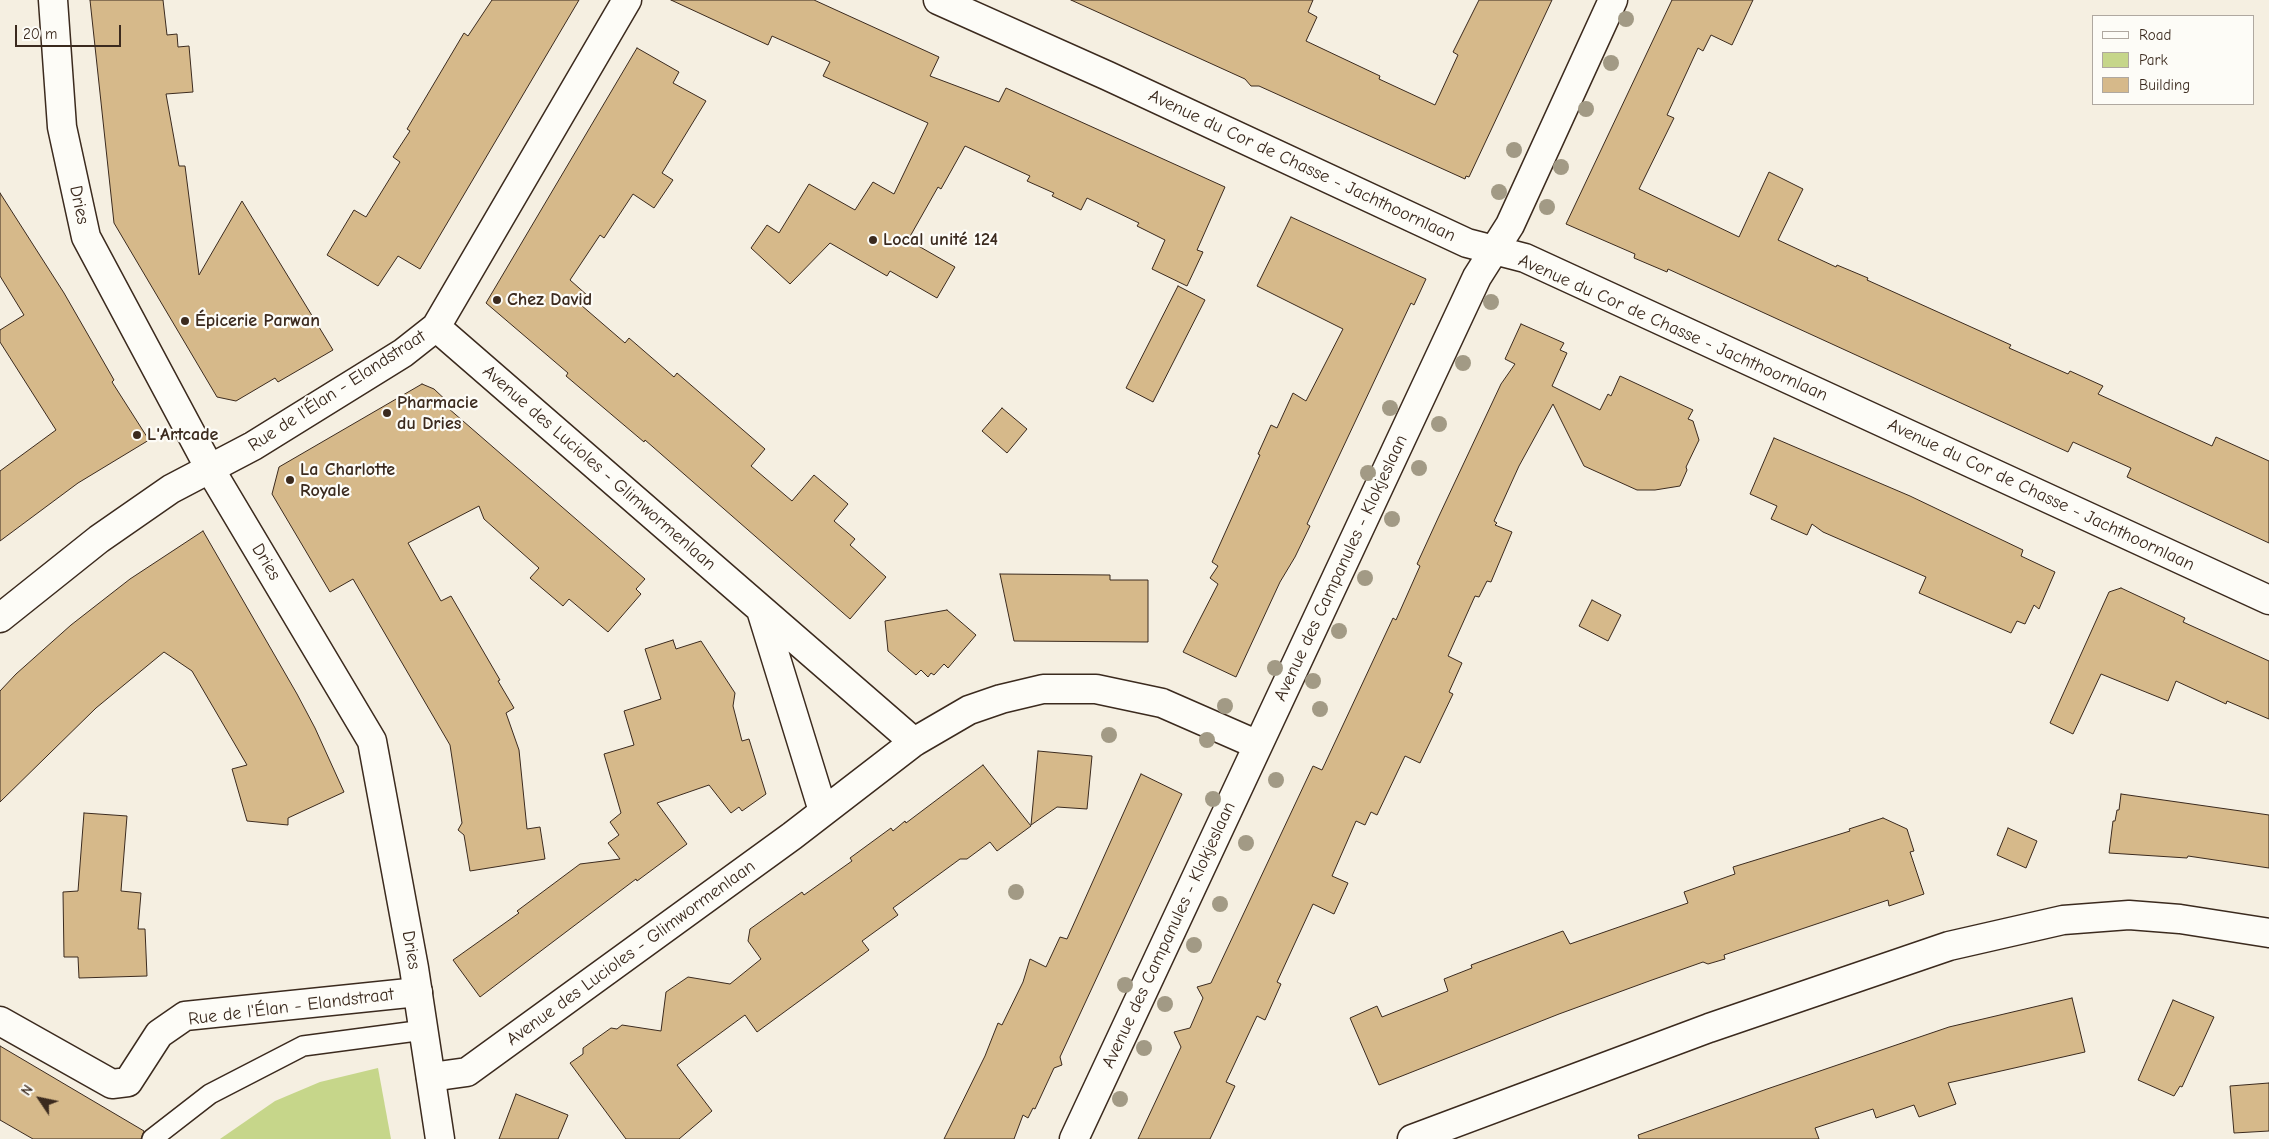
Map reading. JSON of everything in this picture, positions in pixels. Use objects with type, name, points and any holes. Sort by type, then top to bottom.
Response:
[{"type":"street","name":"Dries","points":[[53,0],[62,127],[86,237],[210,469],[372,741],[418,992],[440,1139]]},
{"type":"street","name":"Rue de l'Élan - Elandstraat","points":[[0,618],[99,539],[172,489],[253,446],[403,353],[436,327],[627,0]]},
{"type":"street","name":"Avenue du Cor de Chasse - Jachthoornlaan","points":[[938,0],[1108,76],[1467,243],[1525,258],[2269,600]]},
{"type":"street","name":"Avenue des Campanules - Klokjeslaan","points":[[1074,1139],[1476,277],[1510,225],[1613,0]]},
{"type":"street","name":"Avenue des Lucioles - Glimwormenlaan","points":[[431,1077],[467,1072],[792,836],[914,742],[436,327]]},
{"type":"street","points":[[761,610],[822,811]]},
{"type":"street","points":[[914,742],[969,710],[1043,688],[1096,689],[1162,703],[1258,744]]},
{"type":"street","points":[[1412,1139],[1709,1028],[1949,946],[2063,920],[2129,915],[2180,918],[2269,932]]},
{"type":"street","name":"Rue de l'Élan - Elandstraat","points":[[0,1021],[112,1084],[128,1082],[159,1034],[185,1016],[418,992]]},
{"type":"lane","points":[[152,1139],[210,1094],[303,1046],[424,1030]]},
{"type":"green space","points":[[378,1068],[391,1139],[220,1139],[275,1101],[320,1082]]},
{"type":"building","points":[[90,0],[163,0],[167,35],[177,34],[178,47],[189,46],[193,92],[166,94],[179,166],[185,166],[199,275],[242,201],[333,350],[278,382],[275,378],[236,401],[217,397],[114,223]]},
{"type":"building","points":[[492,0],[579,0],[420,269],[398,256],[378,286],[327,255],[354,210],[366,217],[400,162],[393,157],[410,131],[407,129],[464,33],[468,36]]},
{"type":"building","points":[[671,0],[814,0],[939,57],[930,76],[999,102],[1006,88],[1225,187],[1197,250],[1203,252],[1187,286],[1152,269],[1165,240],[1137,226],[1139,223],[1087,198],[1081,210],[1052,196],[1054,193],[1027,181],[1030,176],[965,146],[941,189],[938,187],[908,240],[955,267],[937,298],[890,271],[887,276],[830,243],[790,284],[751,248],[767,225],[779,233],[809,184],[855,210],[873,182],[894,194],[928,123],[823,76],[830,62],[772,36],[768,45]]},
{"type":"building","points":[[1071,0],[1313,0],[1308,12],[1317,17],[1306,41],[1380,76],[1379,79],[1435,105],[1458,55],[1453,52],[1479,0],[1552,0],[1469,177],[1466,176],[1465,179],[1259,86],[1251,86],[1245,79]]},
{"type":"building","points":[[1672,0],[1753,0],[1732,45],[1711,35],[1703,51],[1698,48],[1667,115],[1674,118],[1639,189],[1739,237],[1769,172],[1803,189],[1778,240],[1836,267],[1837,265],[1868,278],[1867,280],[2011,345],[2009,348],[2068,374],[2070,371],[2103,386],[2098,394],[2212,446],[2216,437],[2269,461],[2269,543],[2127,477],[2131,468],[2073,442],[2068,452],[1668,269],[1667,272],[1634,258],[1635,254],[1566,224]]},
{"type":"building","points":[[637,48],[679,72],[673,83],[706,101],[662,173],[673,180],[654,208],[633,194],[604,238],[600,235],[570,280],[588,296],[581,305],[625,343],[629,338],[674,377],[677,373],[765,449],[751,466],[792,501],[814,475],[848,504],[834,521],[855,539],[850,545],[886,577],[850,619],[645,440],[644,442],[566,376],[568,373],[486,303]]},
{"type":"building","points":[[0,193],[64,293],[114,380],[112,382],[149,440],[78,483],[0,541],[0,471],[56,430],[0,342],[0,330],[24,315],[0,276]]},
{"type":"building","points":[[1291,217],[1426,279],[1414,305],[1411,303],[1307,524],[1310,526],[1280,582],[1236,677],[1183,652],[1218,584],[1210,578],[1218,566],[1212,562],[1260,455],[1258,454],[1271,425],[1277,428],[1293,393],[1306,401],[1343,329],[1257,286]]},
{"type":"building","points":[[1178,286],[1205,300],[1153,402],[1126,388]]},
{"type":"building","points":[[1521,324],[1564,343],[1560,350],[1567,353],[1552,386],[1600,410],[1608,394],[1611,396],[1620,376],[1693,410],[1688,419],[1693,421],[1699,440],[1686,467],[1687,470],[1680,486],[1655,490],[1637,490],[1584,466],[1553,404],[1519,466],[1494,521],[1497,523],[1495,525],[1512,532],[1491,582],[1487,581],[1479,597],[1475,596],[1448,656],[1462,663],[1449,692],[1453,694],[1420,763],[1405,756],[1377,815],[1371,812],[1365,825],[1356,821],[1332,876],[1348,883],[1334,914],[1313,904],[1277,982],[1281,984],[1265,1020],[1257,1016],[1226,1082],[1235,1086],[1210,1139],[1138,1139],[1181,1047],[1174,1032],[1190,1028],[1203,998],[1197,987],[1211,983],[1313,766],[1322,770],[1393,618],[1396,620],[1420,566],[1417,564],[1439,516],[1501,384],[1515,364],[1505,359]]},
{"type":"building","points":[[422,384],[434,389],[451,405],[448,408],[645,579],[636,589],[641,594],[608,632],[569,599],[563,606],[530,578],[539,568],[484,519],[479,506],[408,543],[441,601],[451,596],[500,680],[498,681],[514,708],[506,713],[519,750],[527,829],[540,827],[545,859],[470,871],[464,835],[458,830],[462,823],[450,745],[353,579],[330,592],[272,494],[279,467]]},
{"type":"building","points":[[1002,408],[1027,429],[1007,453],[982,431]]},
{"type":"building","points":[[1774,438],[1910,496],[2023,550],[2021,556],[2055,572],[2039,609],[2034,605],[2025,624],[2017,621],[2011,633],[1919,593],[1926,577],[1823,532],[1812,524],[1807,535],[1771,519],[1777,506],[1750,494]]},
{"type":"building","points":[[203,531],[297,694],[315,728],[344,792],[288,818],[288,825],[247,821],[232,769],[247,765],[192,671],[164,652],[96,708],[0,802],[0,691],[16,674],[71,625],[130,579]]},
{"type":"building","points":[[1000,574],[1110,575],[1110,580],[1148,580],[1148,642],[1014,641]]},
{"type":"building","points":[[2121,588],[2185,618],[2183,622],[2269,661],[2269,719],[2227,701],[2226,704],[2176,681],[2168,701],[2101,674],[2073,734],[2050,723],[2109,592]]},
{"type":"building","points":[[1592,600],[1621,615],[1608,641],[1579,626]]},
{"type":"building","points":[[947,610],[976,635],[948,668],[944,664],[934,675],[931,673],[928,677],[921,670],[916,675],[888,651],[885,621]]},
{"type":"building","points":[[673,640],[676,649],[701,641],[735,693],[733,706],[742,741],[749,739],[766,794],[742,811],[739,807],[731,813],[709,785],[657,803],[687,844],[637,881],[636,879],[480,997],[453,960],[519,913],[517,911],[580,864],[620,859],[608,843],[619,835],[610,822],[621,813],[604,754],[634,745],[624,711],[661,699],[645,649]]},
{"type":"building","points":[[1038,751],[1092,756],[1087,809],[1057,807],[1031,825]]},
{"type":"building","points":[[983,765],[1031,826],[997,851],[990,842],[967,859],[960,859],[893,908],[898,915],[862,941],[869,950],[757,1032],[745,1015],[677,1065],[712,1111],[679,1139],[626,1139],[570,1063],[583,1054],[583,1048],[611,1028],[617,1029],[622,1025],[661,1031],[666,992],[688,977],[730,984],[761,959],[748,941],[750,929],[802,892],[804,895],[852,861],[850,858],[891,828],[893,831],[905,821],[906,823]]},
{"type":"building","points":[[1141,774],[1182,794],[1060,1057],[1062,1065],[1054,1068],[1035,1109],[1033,1108],[1028,1118],[1023,1115],[1014,1139],[944,1139],[985,1056],[998,1023],[1002,1025],[1023,982],[1030,959],[1046,967],[1060,937],[1067,939]]},
{"type":"building","points":[[2121,794],[2269,815],[2269,868],[2188,856],[2187,858],[2109,853],[2113,821],[2115,821],[2117,810],[2119,810]]},
{"type":"building","points":[[84,813],[127,816],[121,891],[141,893],[138,929],[145,929],[147,976],[79,978],[78,957],[64,957],[63,892],[78,891]]},
{"type":"building","points":[[1883,818],[1907,829],[1914,851],[1910,852],[1924,894],[1889,906],[1888,900],[1724,955],[1725,959],[1708,964],[1703,962],[1559,1014],[1379,1085],[1350,1018],[1377,1006],[1382,1017],[1448,991],[1444,979],[1472,968],[1471,965],[1563,931],[1570,944],[1688,903],[1684,892],[1735,874],[1733,867],[1850,831],[1849,829]]},
{"type":"building","points":[[2008,828],[2037,841],[2026,868],[1997,855]]},
{"type":"building","points":[[2072,998],[2085,1052],[1948,1083],[1956,1104],[1919,1117],[1914,1105],[1876,1118],[1873,1109],[1815,1128],[1819,1139],[1639,1139],[1638,1135],[1949,1027]]},
{"type":"building","points":[[2173,1000],[2214,1017],[2182,1087],[2180,1086],[2174,1096],[2138,1080]]},
{"type":"building","points":[[0,1046],[144,1131],[141,1139],[33,1139],[0,1120]]},
{"type":"building","points":[[2269,1083],[2269,1131],[2234,1133],[2230,1086]]},
{"type":"building","points":[[516,1094],[568,1115],[558,1139],[499,1139]]},
{"type":"place","name":"Local unité 124","points":[[873,240]]},
{"type":"place","name":"Chez David","points":[[497,300]]},
{"type":"place","name":"Épicerie Parwan","points":[[185,321]]},
{"type":"place","name":"Pharmacie du Dries","points":[[387,413]]},
{"type":"place","name":"L'Artcade","points":[[137,435]]},
{"type":"place","name":"La Charlotte Royale","points":[[290,480]]}]
